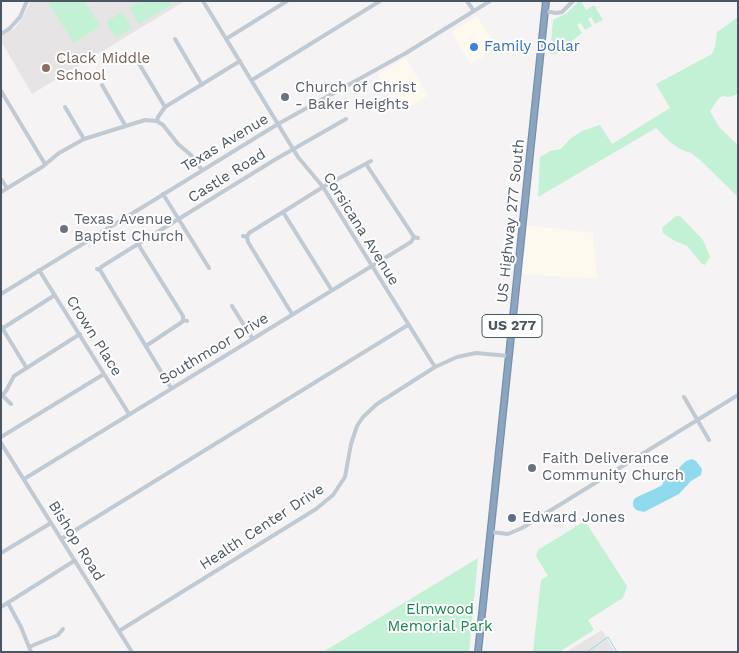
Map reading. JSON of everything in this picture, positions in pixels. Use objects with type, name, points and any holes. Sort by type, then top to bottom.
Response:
[{"type":"highway","name":"US Highway 277 South","points":[[478,652],[546,1]]},
{"type":"street","points":[[1,34],[9,29],[20,17],[27,1]]},
{"type":"street","name":"Corsicana Avenue","points":[[203,1],[293,149],[302,163],[323,187],[435,367]]},
{"type":"street","points":[[226,39],[287,1]]},
{"type":"street","points":[[252,80],[380,1]]},
{"type":"street","points":[[467,1],[474,11]]},
{"type":"street","name":"Texas Avenue","points":[[1,294],[278,124],[406,53],[490,1]]},
{"type":"street","points":[[545,12],[562,12],[572,1]]},
{"type":"street","points":[[175,39],[202,85]]},
{"type":"street","points":[[157,121],[165,107],[240,61]]},
{"type":"street","points":[[138,62],[165,107]]},
{"type":"street","points":[[102,85],[125,125]]},
{"type":"street","points":[[1,91],[45,164]]},
{"type":"street","points":[[65,107],[84,139]]},
{"type":"street","points":[[1,192],[45,164],[59,152],[84,139],[145,120],[157,121],[166,128],[178,144],[192,156],[202,170]]},
{"type":"street","name":"Castle Road","points":[[146,346],[98,269],[293,149],[346,120]]},
{"type":"street","points":[[292,314],[245,236],[323,187],[371,161]]},
{"type":"street","name":"Southmoor Drive","points":[[24,479],[416,238],[366,164]]},
{"type":"street","points":[[1,179],[7,188]]},
{"type":"street","points":[[163,194],[209,268]]},
{"type":"street","points":[[283,212],[331,289]]},
{"type":"street","points":[[138,244],[185,320],[146,346],[171,388]]},
{"type":"street","name":"Crown Place","points":[[40,270],[129,414]]},
{"type":"street","points":[[26,367],[2,327],[56,295]]},
{"type":"street","points":[[232,306],[252,338]]},
{"type":"street","points":[[61,539],[408,325]]},
{"type":"street","points":[[11,404],[2,396],[14,376],[80,334]]},
{"type":"street","name":"Health Center Drive","points":[[118,631],[325,502],[333,495],[345,476],[354,435],[363,417],[393,393],[446,361],[466,354],[509,356]]},
{"type":"street","points":[[1,437],[104,374]]},
{"type":"street","points":[[491,532],[508,534],[522,528],[738,395]]},
{"type":"street","points":[[684,397],[709,440]]},
{"type":"street","name":"Bishop Road","points":[[1,442],[132,652]]},
{"type":"street","points":[[1,553],[51,522]]},
{"type":"street","points":[[1,607],[74,561]]},
{"type":"street","points":[[8,603],[31,652]]},
{"type":"street","points":[[29,646],[58,635],[63,629]]},
{"type":"shaded area","name":"Clack Middle School","points":[[31,1],[185,1],[32,94],[1,41],[1,37],[16,27]]},
{"type":"shaded area","points":[[477,16],[497,48],[471,64],[451,32]]},
{"type":"shaded area","points":[[406,58],[428,96],[400,112],[377,74]]},
{"type":"shaded area","points":[[527,225],[593,233],[597,279],[523,274]]},
{"type":"shaded area","points":[[602,630],[615,652],[566,652]]},
{"type":"green space","points":[[47,1],[84,1],[100,26],[74,43]]},
{"type":"green space","points":[[141,1],[169,1],[171,5],[139,24],[129,8]]},
{"type":"green space","points":[[581,1],[586,10],[594,5],[603,20],[595,24],[591,17],[588,19],[592,26],[585,30],[581,23],[577,25],[582,33],[567,45],[567,50],[558,50],[557,54],[550,54],[553,20],[567,13]]},
{"type":"green space","points":[[122,12],[132,28],[116,38],[106,22]]},
{"type":"green space","points":[[738,17],[738,94],[719,98],[710,111],[719,127],[738,145],[738,197],[700,160],[671,143],[656,128],[538,197],[540,157],[550,151],[561,149],[570,139],[582,131],[600,125],[612,144],[670,108],[656,84],[712,54],[717,32]]},
{"type":"green space","points":[[676,216],[680,216],[703,240],[710,257],[705,265],[687,246],[663,233],[662,228]]},
{"type":"green space","points":[[585,521],[627,586],[623,598],[588,620],[594,630],[559,652],[533,652],[541,580],[548,576],[536,556],[538,550]]},
{"type":"green space","name":"Elmwood Memorial Park","points":[[478,558],[469,652],[323,652]]},
{"type":"water","points":[[692,459],[702,469],[701,475],[691,481],[679,494],[644,512],[636,510],[633,506],[635,498],[661,486],[667,475],[678,469],[686,461]]},
{"type":"waterway","points":[[587,652],[608,637],[617,652]]},
{"type":"place","name":"Family Dollar","points":[[474,47]]},
{"type":"place","name":"Clack Middle School","points":[[46,68]]},
{"type":"place","name":"Church of Christ - Baker Heights","points":[[285,97]]},
{"type":"place","name":"Texas Avenue Baptist Church","points":[[64,229]]},
{"type":"place","name":"Faith Deliverance Community Church","points":[[532,468]]},
{"type":"place","name":"Edward Jones","points":[[512,518]]}]
